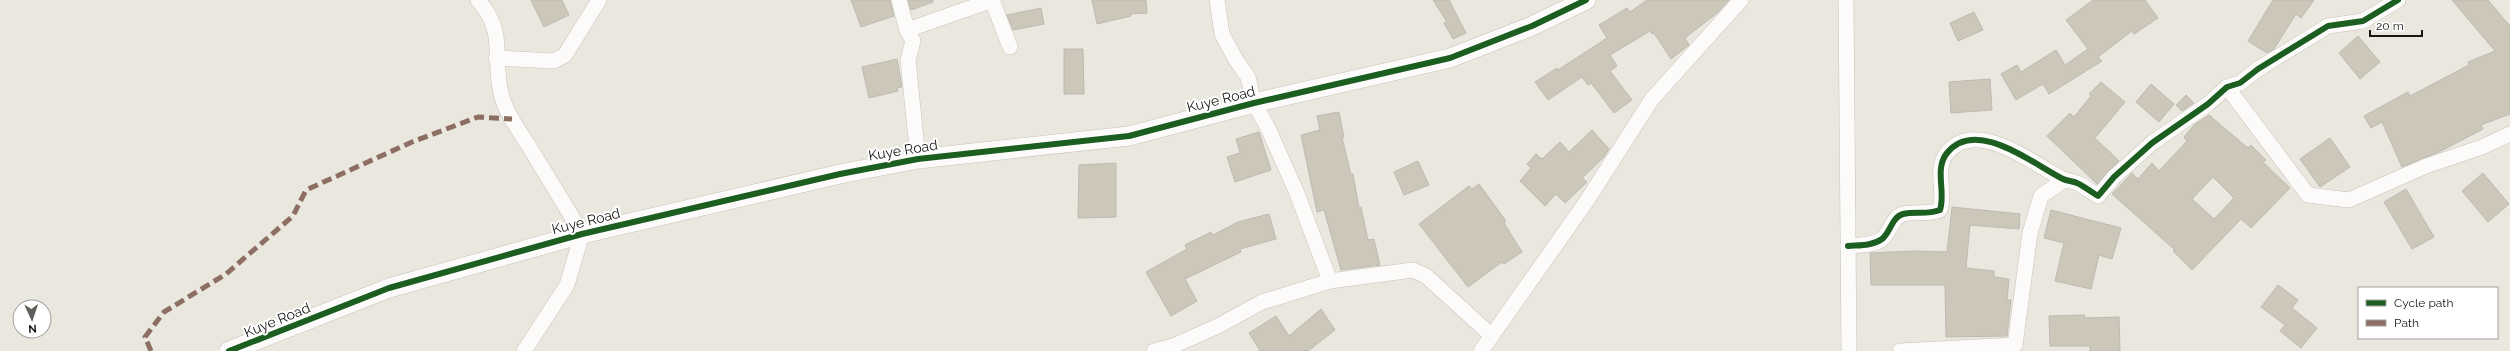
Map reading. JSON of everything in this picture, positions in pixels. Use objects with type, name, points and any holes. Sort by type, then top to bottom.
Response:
[{"type":"street","points":[[478,0],[486,9],[498,35],[496,58],[502,98],[512,119],[582,234],[567,286],[524,351]]},
{"type":"street","points":[[496,58],[554,61],[565,55],[599,0]]},
{"type":"street","points":[[899,0],[907,30],[912,41],[908,60],[918,158]]},
{"type":"street","points":[[907,30],[992,0],[1010,47]]},
{"type":"street","points":[[1217,0],[1222,34],[1236,60],[1248,77],[1254,103],[1268,128],[1296,191],[1330,281]]},
{"type":"street","name":"Kuye Road","points":[[229,351],[390,288],[582,234],[840,174],[918,158],[1129,136],[1254,103],[1450,58],[1532,26],[1586,0]]},
{"type":"street","points":[[1481,351],[1586,202],[1652,99],[1741,0]]},
{"type":"street","points":[[1846,0],[1849,351]]},
{"type":"street","points":[[1848,246],[1874,243],[1883,239],[1896,219],[1902,214],[1932,213],[1940,210],[1942,202],[1940,166],[1946,154],[1957,144],[1972,140],[2001,144],[2064,180],[2077,183],[2098,196],[2114,178],[2152,143],[2208,104],[2227,87],[2240,83],[2317,32],[2336,24],[2363,21],[2398,0]]},
{"type":"street","points":[[2227,87],[2308,194],[2349,200],[2426,166],[2482,147],[2510,134]]},
{"type":"street","points":[[1900,351],[2015,345],[2030,233],[2041,196],[2064,180]]},
{"type":"street","points":[[1154,351],[1173,346],[1218,326],[1262,302],[1330,281],[1412,270],[1426,276],[1491,335]]},
{"type":"building","points":[[531,0],[562,0],[569,15],[544,27]]},
{"type":"building","points":[[851,0],[890,0],[894,16],[861,27]]},
{"type":"building","points":[[908,0],[933,0],[933,2],[911,10]]},
{"type":"building","points":[[1092,0],[1146,0],[1147,13],[1130,14],[1131,16],[1097,24]]},
{"type":"building","points":[[1433,0],[1449,0],[1466,33],[1453,39],[1444,23],[1447,22]]},
{"type":"building","points":[[1647,0],[1729,0],[1717,13],[1685,38],[1689,45],[1671,59],[1654,33],[1652,34],[1650,31],[1610,55],[1617,66],[1610,71],[1632,100],[1614,113],[1591,83],[1588,85],[1582,77],[1548,100],[1535,82],[1557,68],[1558,70],[1607,38],[1599,25],[1627,8],[1630,12]]},
{"type":"building","points":[[2093,0],[2145,0],[2158,18],[2134,34],[2132,31],[2098,57],[2102,61],[2049,94],[2043,84],[2016,100],[2001,74],[2017,65],[2021,72],[2056,50],[2065,65],[2088,49],[2066,20]]},
{"type":"building","points":[[2273,0],[2314,0],[2301,18],[2296,14],[2274,49],[2267,53],[2248,41]]},
{"type":"building","points":[[2452,0],[2488,0],[2510,26],[2510,114],[2481,125],[2483,129],[2439,152],[2402,167],[2382,122],[2371,128],[2364,116],[2408,92],[2410,96],[2469,65],[2468,62],[2495,51]]},
{"type":"building","points":[[1041,8],[1044,24],[1013,30],[1007,15]]},
{"type":"building","points":[[1974,12],[1983,30],[1958,41],[1950,23]]},
{"type":"building","points":[[2358,36],[2380,62],[2360,79],[2339,53]]},
{"type":"building","points":[[1064,49],[1083,49],[1084,94],[1064,94]]},
{"type":"building","points":[[897,59],[902,87],[897,88],[898,91],[869,98],[862,67]]},
{"type":"building","points":[[1990,79],[1992,110],[1951,113],[1949,82]]},
{"type":"building","points":[[2101,82],[2125,102],[2095,138],[2119,161],[2097,184],[2047,136],[2070,113],[2074,117],[2091,96],[2089,94]]},
{"type":"building","points":[[2151,84],[2174,104],[2159,122],[2136,102]]},
{"type":"building","points":[[2186,95],[2194,103],[2182,111],[2176,105]]},
{"type":"building","points":[[1339,112],[1344,137],[1342,137],[1351,175],[1353,174],[1359,208],[1361,207],[1368,240],[1374,239],[1380,265],[1341,270],[1324,210],[1317,212],[1301,135],[1320,130],[1317,116]]},
{"type":"building","points":[[2209,115],[2248,148],[2251,145],[2266,160],[2263,162],[2290,188],[2251,228],[2241,219],[2192,270],[2173,251],[2175,250],[2112,194],[2132,173],[2138,179],[2152,163],[2159,171],[2187,141],[2184,137],[2195,124]],"holes":[[[2213,177],[2234,198],[2214,219],[2192,199]]]},
{"type":"building","points":[[1592,130],[1609,149],[1604,157],[1582,178],[1587,182],[1565,203],[1556,194],[1545,206],[1520,181],[1531,168],[1527,164],[1536,154],[1542,159],[1560,142],[1569,152]]},
{"type":"building","points":[[1259,132],[1271,170],[1235,182],[1227,157],[1240,153],[1236,139]]},
{"type":"building","points":[[2330,138],[2350,167],[2320,187],[2300,159]]},
{"type":"building","points":[[1418,161],[1429,185],[1404,195],[1394,172]]},
{"type":"building","points":[[1116,163],[1116,217],[1078,218],[1079,165]]},
{"type":"building","points":[[2483,173],[2509,204],[2488,222],[2462,191]]},
{"type":"building","points":[[1479,184],[1506,221],[1504,223],[1522,252],[1504,264],[1502,262],[1468,287],[1419,224],[1469,186],[1472,189]]},
{"type":"building","points":[[2406,189],[2434,237],[2412,249],[2384,202]]},
{"type":"building","points":[[1952,207],[2020,214],[2019,229],[1970,225],[1966,268],[1994,271],[1994,277],[2009,279],[2007,300],[2011,300],[2007,336],[1946,337],[1945,285],[1871,285],[1870,253],[1916,251],[1947,252]]},
{"type":"building","points":[[2051,210],[2121,228],[2112,259],[2099,255],[2091,289],[2055,281],[2064,243],[2044,238]]},
{"type":"building","points":[[1269,214],[1276,239],[1240,249],[1241,252],[1185,279],[1197,301],[1171,316],[1146,272],[1187,249],[1185,245],[1211,232],[1213,235],[1238,222]]},
{"type":"building","points":[[2278,285],[2298,300],[2292,308],[2317,328],[2301,348],[2280,331],[2285,325],[2261,307]]},
{"type":"building","points":[[1321,309],[1335,330],[1308,351],[1260,351],[1249,333],[1276,316],[1289,336]]},
{"type":"building","points":[[2085,315],[2084,318],[2119,317],[2120,351],[2090,351],[2090,346],[2050,346],[2049,316]]},
{"type":"marked path","points":[[151,351],[145,337],[164,312],[226,274],[293,216],[306,190],[412,142],[478,117],[512,119]]},
{"type":"cycle path","points":[[229,351],[389,288],[582,234],[840,174],[918,159],[1129,136],[1254,103],[1450,58],[1532,26],[1586,0]]},
{"type":"cycle path","points":[[1848,246],[1865,245],[1882,239],[1896,218],[1903,214],[1940,210],[1942,196],[1941,166],[1943,159],[1947,153],[1959,143],[1973,140],[1989,141],[2005,147],[2063,179],[2080,184],[2098,196],[2114,177],[2152,143],[2208,104],[2227,87],[2240,83],[2258,69],[2328,26],[2363,21],[2398,0]]}]
